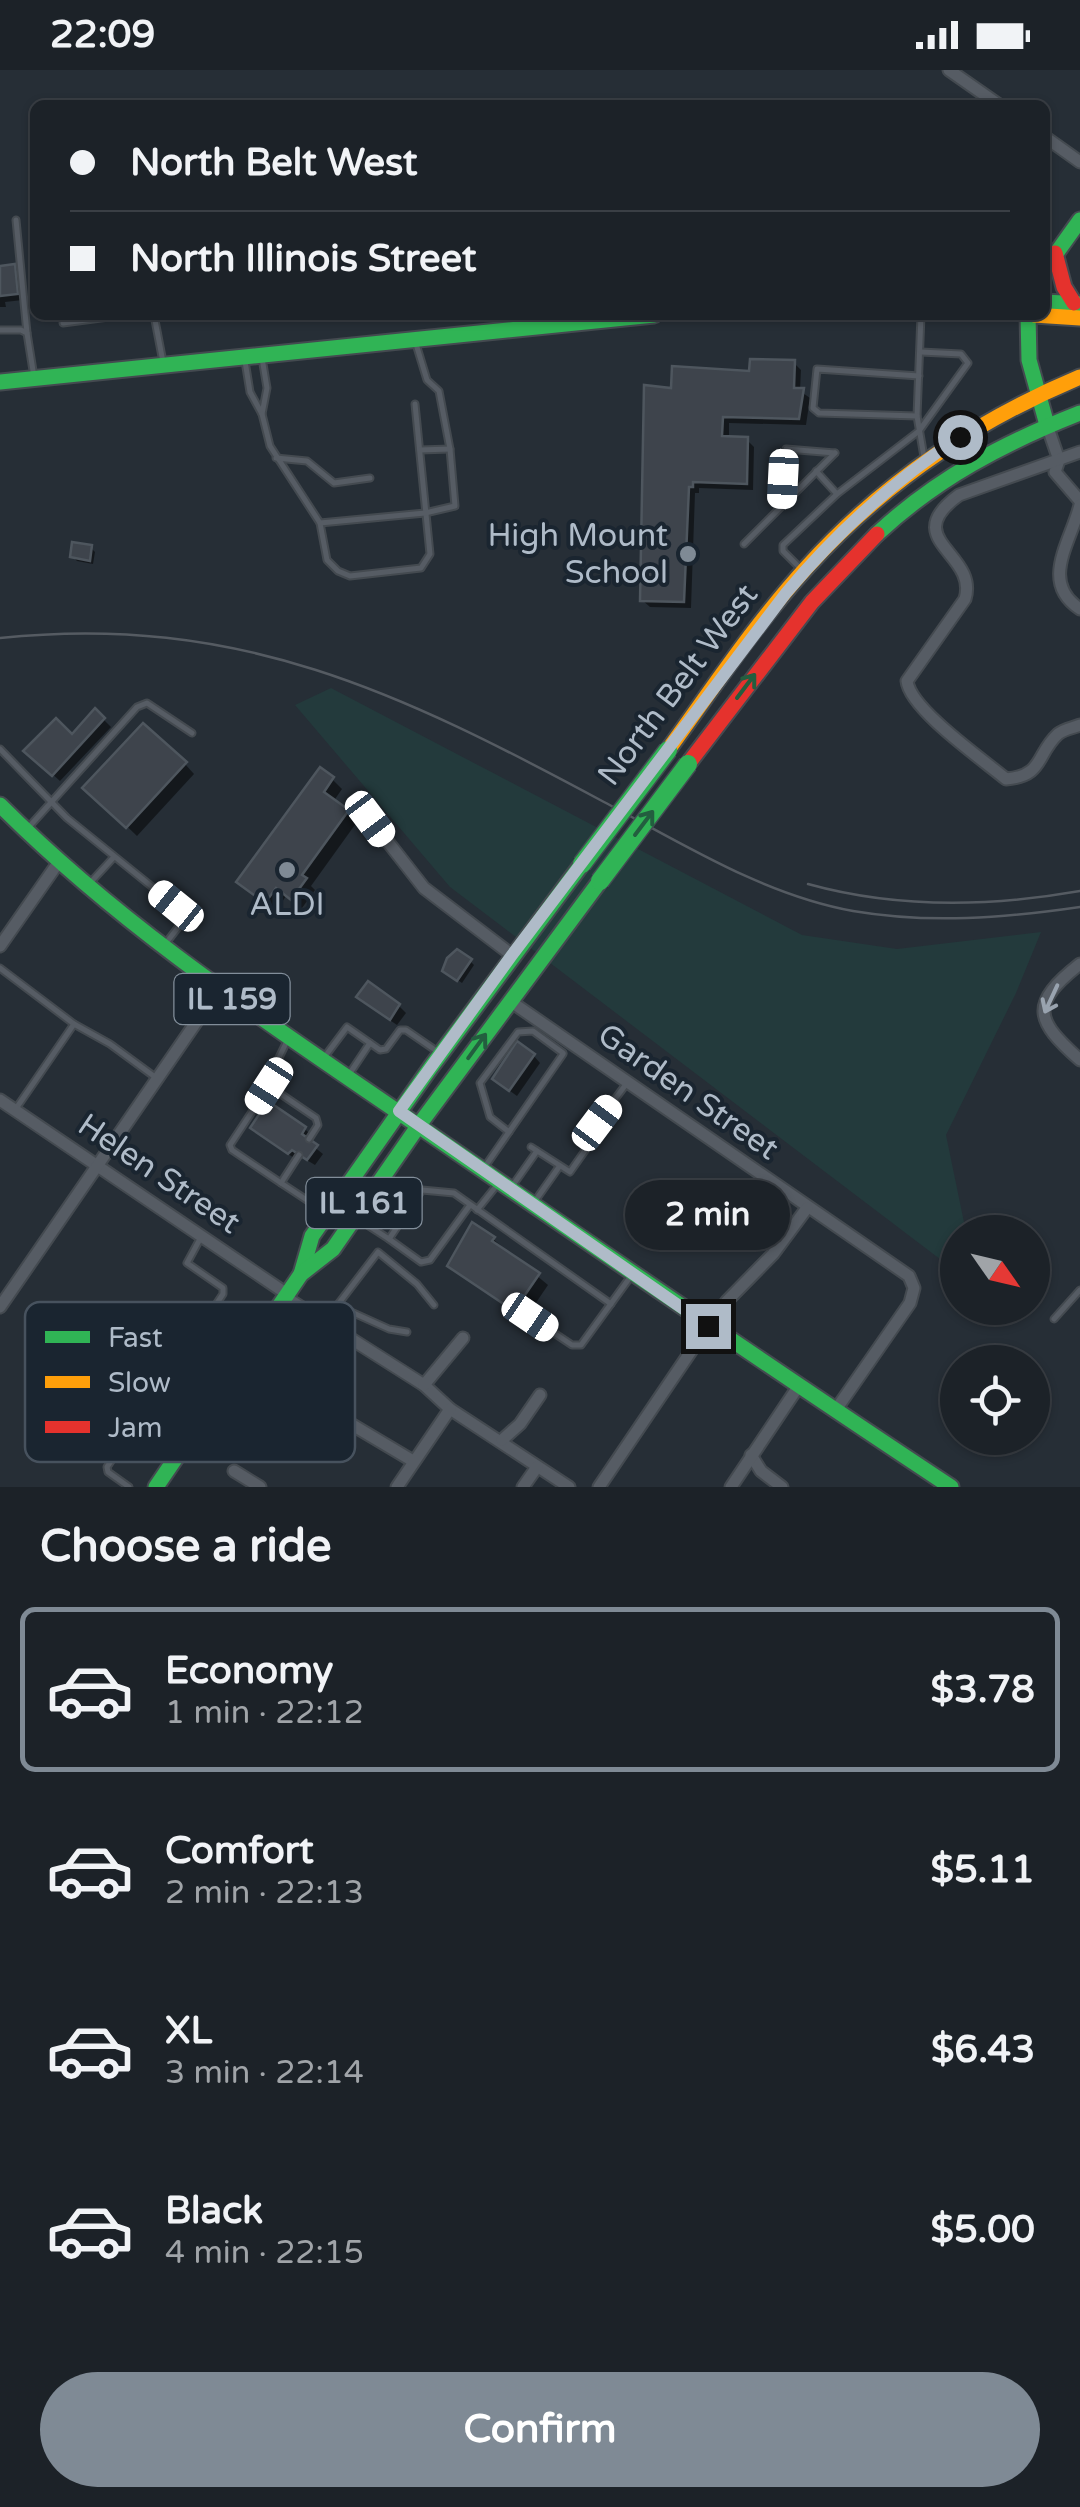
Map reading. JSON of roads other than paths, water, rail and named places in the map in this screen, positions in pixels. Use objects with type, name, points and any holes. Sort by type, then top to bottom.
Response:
[{"type":"main road","points":[[1050,255],[1080,220]]},
{"type":"main road","points":[[1050,258],[1078,308]]},
{"type":"main road","points":[[1050,303],[1078,308]]},
{"type":"main road","points":[[1050,312],[1078,308]]},
{"type":"main road","points":[[0,382],[600,320]]},
{"type":"main road","points":[[1031,320],[1028,349],[1047,425]]},
{"type":"main road","name":"North Belt West","points":[[399,1111],[512,955],[804,571],[867,506],[924,460],[983,423],[1080,377]]},
{"type":"main road","name":"North Belt West","points":[[419,1124],[799,616],[863,544],[944,477],[1001,444],[1080,414]]},
{"type":"main road","name":"IL 159","points":[[0,805],[58,863],[162,949],[708,1326],[951,1487]]},
{"type":"main road","name":"IL 161","points":[[282,1302],[301,1274],[312,1236],[399,1111]]},
{"type":"main road","name":"IL 161","points":[[301,1274],[332,1249],[419,1124]]},
{"type":"main road","name":"IL 161","points":[[156,1487],[173,1462]]},
{"type":"street","points":[[949,70],[992,100]]},
{"type":"street","points":[[1050,141],[1080,162]]},
{"type":"street","points":[[1047,425],[1059,460],[1055,472],[1080,503],[1058,581],[1066,600],[1080,609]]},
{"type":"street","points":[[1080,452],[959,496],[944,506],[936,521],[936,535],[942,548],[962,568],[968,588],[907,681],[908,692],[924,709],[1006,779],[1030,773],[1062,731],[1080,725]]},
{"type":"street","points":[[370,819],[424,888],[512,955]]},
{"type":"street","points":[[0,946],[58,863]]},
{"type":"street","points":[[1080,964],[1063,978],[1044,1006],[1046,1027],[1080,1060]]},
{"type":"street","points":[[0,1307],[219,989]]},
{"type":"street","name":"Garden Street","points":[[510,1001],[567,1048],[627,1083],[909,1276],[914,1288],[910,1303],[834,1410]]},
{"type":"street","name":"Helen Street","points":[[0,1100],[295,1302]]},
{"type":"street","points":[[599,1487],[708,1326],[774,1254],[807,1208]]},
{"type":"street","points":[[424,1385],[462,1338]]},
{"type":"street","name":"Helen Street","points":[[355,1342],[569,1487]]},
{"type":"street","points":[[730,1487],[798,1386]]},
{"type":"street","points":[[502,1440],[520,1424],[540,1395]]},
{"type":"street","points":[[397,1487],[450,1408]]},
{"type":"street","points":[[355,1427],[413,1462]]},
{"type":"street","points":[[751,1455],[761,1471],[782,1487]]},
{"type":"street","points":[[523,1487],[537,1466]]},
{"type":"street","points":[[234,1471],[260,1487]]},
{"type":"lane","points":[[16,220],[34,378]]},
{"type":"lane","points":[[63,323],[86,320]]},
{"type":"lane","points":[[155,320],[163,365]]},
{"type":"lane","points":[[921,320],[918,416],[924,460]]},
{"type":"lane","points":[[0,330],[27,333]]},
{"type":"lane","points":[[320,523],[425,513],[455,506],[450,448],[439,391],[424,372],[414,339]]},
{"type":"lane","points":[[804,571],[781,548],[838,494],[919,431],[968,363],[961,354],[921,352]]},
{"type":"lane","points":[[253,356],[267,388],[262,414]]},
{"type":"lane","points":[[253,356],[250,392],[262,414],[270,446],[320,523],[327,560],[350,576],[420,568],[430,554],[415,404]]},
{"type":"lane","points":[[918,416],[819,412],[814,408],[818,370],[919,376]]},
{"type":"lane","points":[[420,450],[450,448]]},
{"type":"lane","points":[[744,544],[835,452],[786,449],[782,505]]},
{"type":"lane","points":[[276,458],[306,461],[334,483],[370,478]]},
{"type":"lane","points":[[816,471],[838,494]]},
{"type":"lane","points":[[26,830],[138,707],[147,702],[192,733]]},
{"type":"lane","points":[[0,749],[53,804],[182,911],[183,921],[162,949]]},
{"type":"lane","points":[[86,887],[114,857]]},
{"type":"lane","points":[[0,968],[74,1024],[157,1078]]},
{"type":"lane","points":[[15,1110],[74,1024]]},
{"type":"lane","points":[[323,1060],[347,1027],[380,1050],[386,1049],[400,1030],[406,1030],[440,1054]]},
{"type":"lane","points":[[483,1169],[509,1132],[567,1048],[533,1031],[518,1032],[480,1083],[482,1101],[490,1117],[509,1132]]},
{"type":"lane","points":[[289,1037],[269,1086],[230,1145],[328,1214]]},
{"type":"lane","points":[[348,1076],[370,1043]]},
{"type":"lane","points":[[477,1210],[505,1185],[534,1149],[570,1172],[596,1135],[597,1123],[627,1083]]},
{"type":"lane","points":[[269,1086],[316,1118],[318,1125],[309,1139]]},
{"type":"lane","points":[[281,1184],[299,1155]]},
{"type":"lane","points":[[532,1204],[559,1167]]},
{"type":"lane","points":[[389,1239],[422,1190],[454,1192],[611,1304]]},
{"type":"lane","points":[[355,1217],[421,1262],[430,1260],[470,1204]]},
{"type":"lane","points":[[202,1236],[187,1263],[223,1288],[219,1302]]},
{"type":"lane","points":[[341,1302],[378,1252],[417,1284],[434,1305]]},
{"type":"lane","points":[[530,1317],[572,1345],[581,1345],[632,1274]]},
{"type":"lane","points":[[1054,1318],[1080,1290]]},
{"type":"lane","points":[[355,1314],[388,1329],[407,1332]]},
{"type":"lane","points":[[110,1462],[108,1472],[129,1487]]},
{"type":"tram line","points":[[0,638],[86,633],[166,638],[242,650],[315,670],[457,727],[725,866],[820,903],[881,915],[938,918],[995,917],[1080,907]]},
{"type":"tram line","points":[[808,884],[876,898],[944,903],[1080,891]]},
{"type":"place","name":"High Mount School","points":[[688,554]]},
{"type":"place","name":"ALDI","points":[[287,870]]}]
